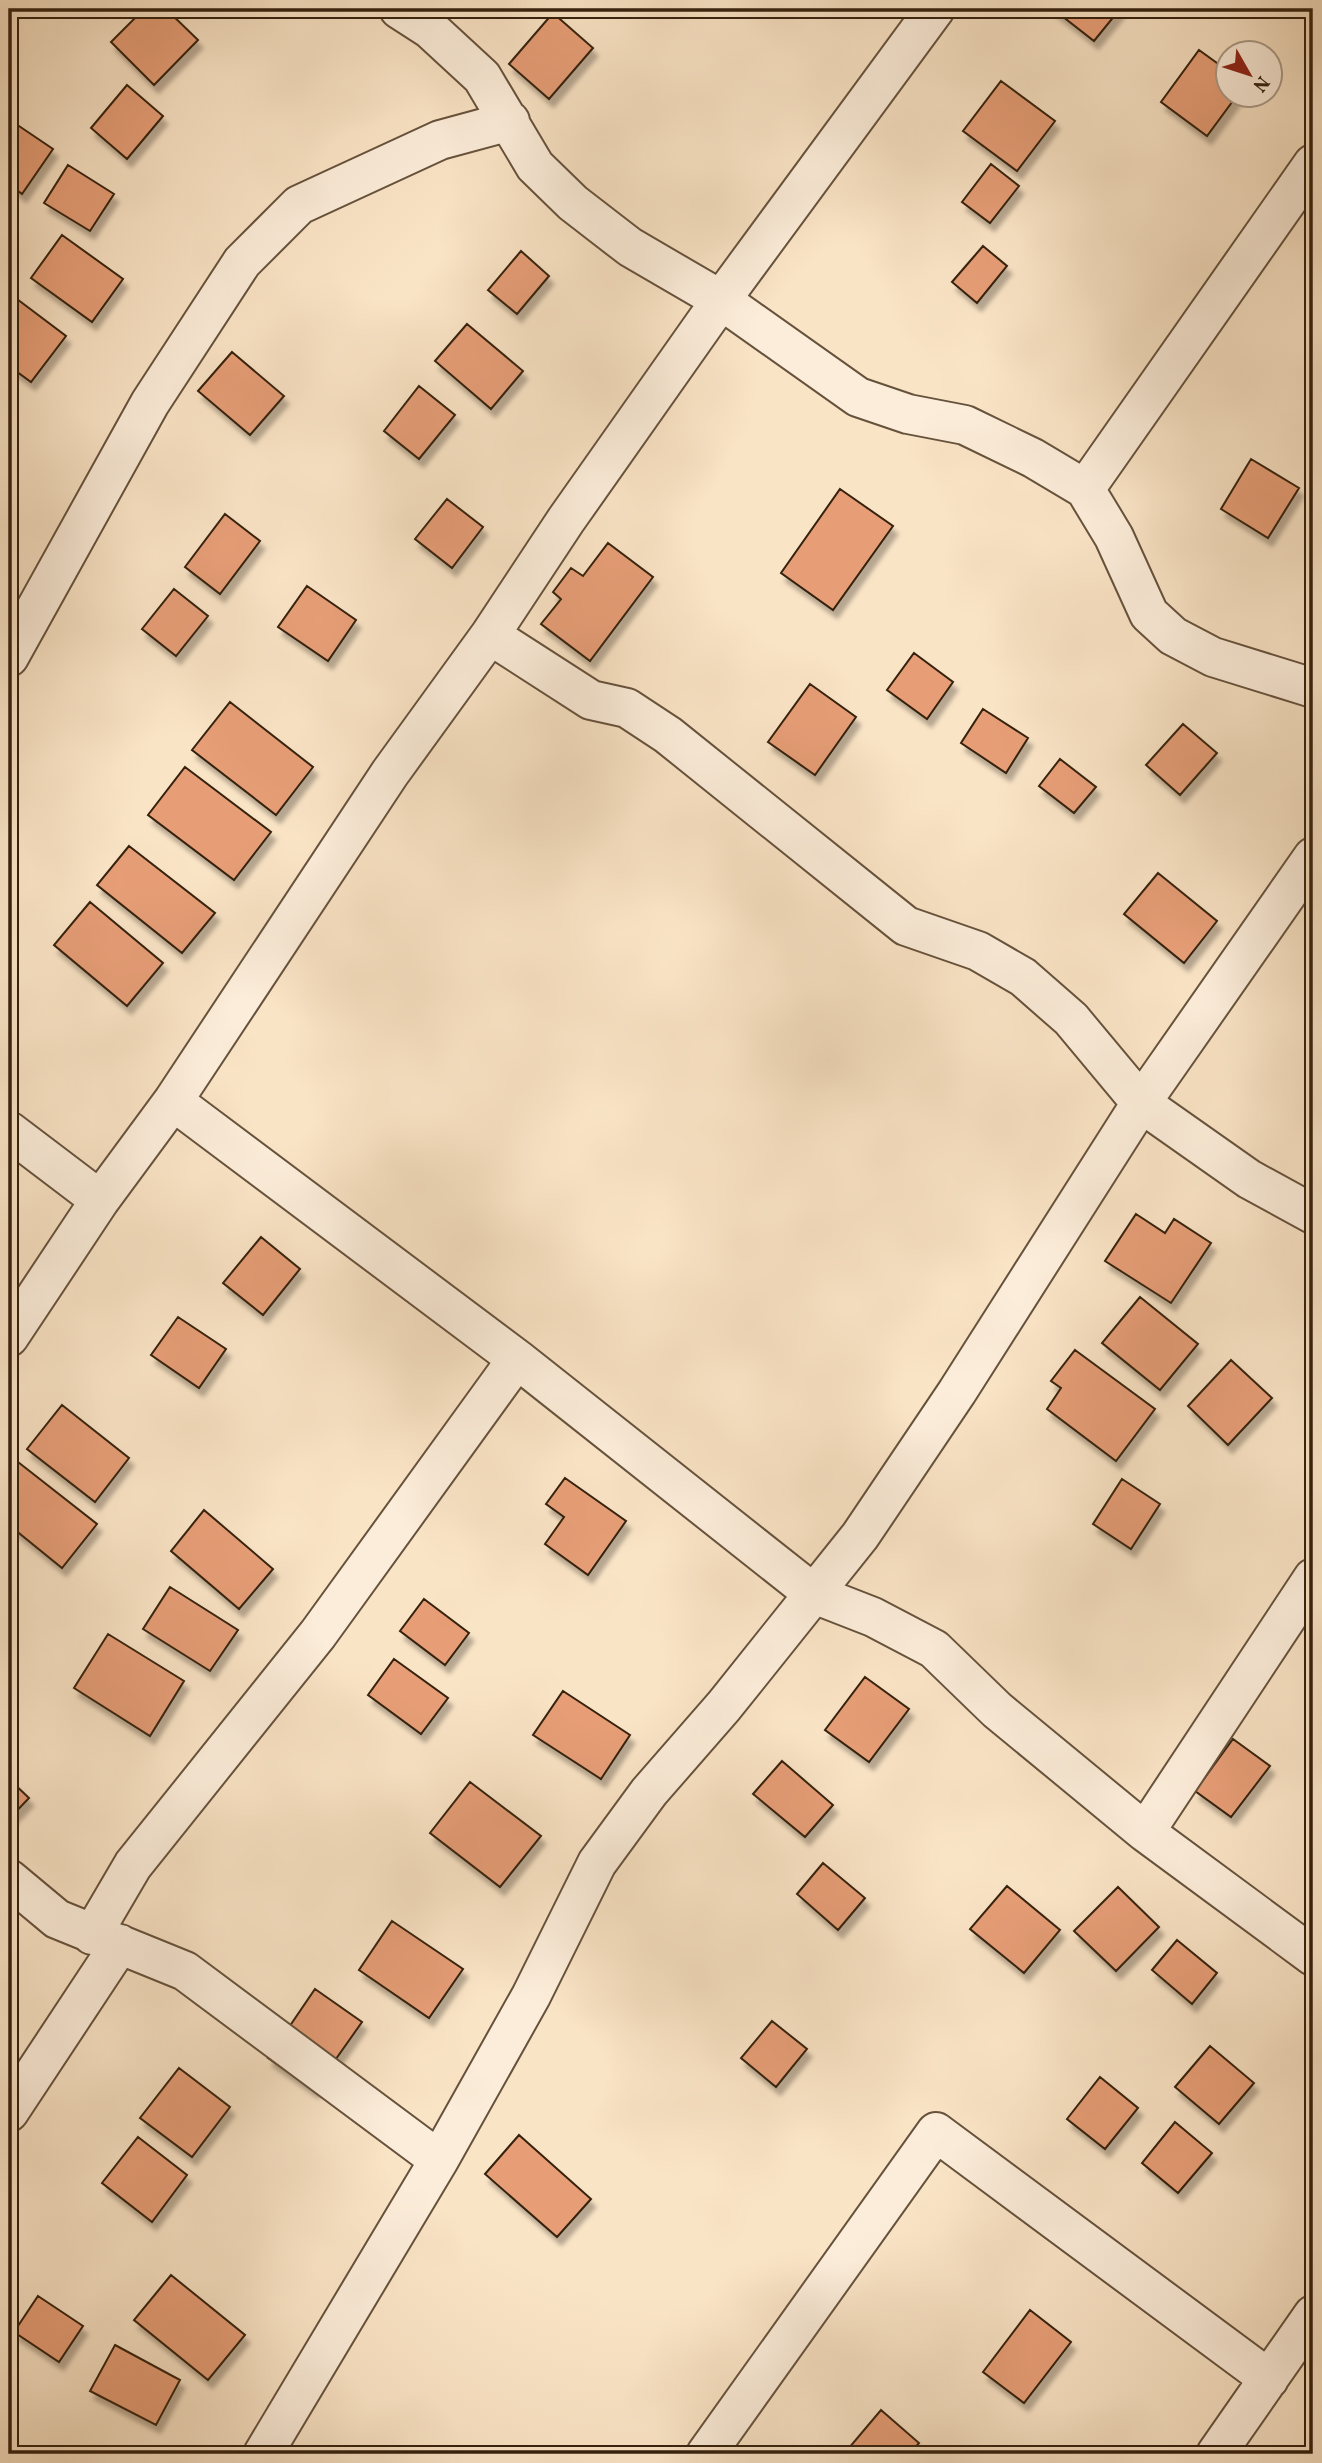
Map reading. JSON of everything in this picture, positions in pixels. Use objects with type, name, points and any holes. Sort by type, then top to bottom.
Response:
[{"type":"street","points":[[399,9],[430,29],[482,77],[535,166],[573,203],[630,247],[721,300],[858,397],[908,414],[965,425],[1032,457],[1085,489],[1114,537],[1149,614],[1173,636],[1213,657],[1313,688]]},
{"type":"street","points":[[9,1337],[100,1200],[173,1101],[390,773],[490,635],[566,520],[721,300],[935,9]]},
{"type":"street","points":[[9,657],[150,403],[242,262],[299,205],[440,140],[510,121]]},
{"type":"street","points":[[1085,489],[1313,164]]},
{"type":"street","points":[[490,635],[591,700],[627,708],[668,735],[906,926],[978,951],[1023,977],[1070,1019],[1141,1103],[1249,1179],[1313,1214]]},
{"type":"street","points":[[263,2454],[439,2160],[531,1996],[597,1863],[649,1792],[724,1706],[860,1535],[957,1392],[1141,1103],[1313,856]]},
{"type":"street","points":[[173,1101],[517,1359],[814,1594],[873,1617],[934,1650],[997,1710],[1145,1832],[1313,1956]]},
{"type":"street","points":[[9,1131],[100,1200]]},
{"type":"street","points":[[9,2112],[106,1939],[133,1864],[318,1634],[517,1359]]},
{"type":"street","points":[[1145,1832],[1313,1578]]},
{"type":"street","points":[[9,1879],[57,1919],[185,1971],[439,2160]]},
{"type":"street","points":[[706,2454],[936,2132],[1269,2379]]},
{"type":"street","points":[[1216,2454],[1313,2315]]},
{"type":"building","points":[[144,9],[166,9],[198,40],[154,85],[111,42]]},
{"type":"building","points":[[1053,9],[1120,9],[1094,41]]},
{"type":"building","points":[[553,13],[593,48],[549,99],[509,64]]},
{"type":"building","points":[[1199,50],[1214,61],[1214,108],[1228,108],[1207,136],[1161,102]]},
{"type":"building","points":[[1001,81],[1055,121],[1017,171],[963,131]]},
{"type":"building","points":[[127,85],[163,116],[127,159],[91,128]]},
{"type":"building","points":[[16,124],[53,149],[22,194],[9,184],[9,134]]},
{"type":"building","points":[[991,164],[1019,186],[990,223],[962,202]]},
{"type":"building","points":[[68,165],[114,194],[90,231],[44,203]]},
{"type":"building","points":[[62,235],[123,279],[92,322],[31,278]]},
{"type":"building","points":[[983,246],[1007,266],[977,303],[952,282]]},
{"type":"building","points":[[521,251],[549,276],[517,314],[488,290]]},
{"type":"building","points":[[9,293],[66,336],[31,382],[9,366]]},
{"type":"building","points":[[467,324],[523,371],[491,409],[435,361]]},
{"type":"building","points":[[232,352],[284,396],[250,435],[198,391]]},
{"type":"building","points":[[419,386],[455,415],[419,459],[384,431]]},
{"type":"building","points":[[1251,459],[1299,488],[1268,538],[1221,509]]},
{"type":"building","points":[[840,489],[893,526],[833,610],[781,573]]},
{"type":"building","points":[[447,499],[483,527],[452,568],[415,539]]},
{"type":"building","points":[[225,514],[260,541],[220,594],[185,567]]},
{"type":"building","points":[[608,543],[653,577],[590,661],[541,624],[561,599],[553,592],[571,568],[583,576]]},
{"type":"building","points":[[307,586],[356,620],[328,661],[278,627]]},
{"type":"building","points":[[174,589],[208,616],[176,656],[142,629]]},
{"type":"building","points":[[914,653],[953,682],[927,719],[887,690]]},
{"type":"building","points":[[810,684],[856,717],[815,775],[768,742]]},
{"type":"building","points":[[230,702],[313,767],[276,815],[192,750]]},
{"type":"building","points":[[983,709],[1028,738],[1006,773],[961,743]]},
{"type":"building","points":[[1183,724],[1217,753],[1180,795],[1146,765]]},
{"type":"building","points":[[1060,759],[1096,787],[1074,813],[1039,786]]},
{"type":"building","points":[[185,767],[271,832],[234,880],[148,815]]},
{"type":"building","points":[[129,846],[215,913],[182,953],[97,885]]},
{"type":"building","points":[[1158,873],[1217,921],[1184,963],[1124,914]]},
{"type":"building","points":[[90,902],[163,963],[127,1006],[54,945]]},
{"type":"building","points":[[1136,1214],[1165,1233],[1174,1219],[1211,1243],[1171,1303],[1105,1261]]},
{"type":"building","points":[[261,1237],[300,1269],[263,1315],[223,1283]]},
{"type":"building","points":[[1140,1297],[1198,1344],[1160,1390],[1102,1343]]},
{"type":"building","points":[[178,1317],[226,1349],[199,1388],[151,1355]]},
{"type":"building","points":[[1075,1350],[1155,1409],[1116,1461],[1047,1409],[1061,1388],[1051,1381]]},
{"type":"building","points":[[1231,1360],[1272,1398],[1228,1445],[1188,1406]]},
{"type":"building","points":[[62,1405],[129,1458],[95,1502],[27,1449]]},
{"type":"building","points":[[18,1462],[97,1524],[62,1568],[9,1525],[9,1474]]},
{"type":"building","points":[[565,1478],[626,1521],[588,1575],[545,1544],[564,1517],[546,1504]]},
{"type":"building","points":[[1122,1479],[1160,1504],[1131,1549],[1093,1524]]},
{"type":"building","points":[[204,1510],[273,1569],[239,1609],[171,1551]]},
{"type":"building","points":[[170,1587],[238,1630],[210,1671],[143,1629]]},
{"type":"building","points":[[424,1599],[469,1633],[445,1665],[400,1631]]},
{"type":"building","points":[[108,1634],[184,1681],[150,1736],[74,1688]]},
{"type":"building","points":[[394,1659],[448,1698],[421,1734],[368,1695]]},
{"type":"building","points":[[865,1677],[909,1709],[869,1762],[825,1730]]},
{"type":"building","points":[[563,1691],[630,1735],[601,1779],[533,1735]]},
{"type":"building","points":[[1233,1739],[1270,1766],[1231,1817],[1195,1791]]},
{"type":"building","points":[[782,1761],[833,1805],[805,1837],[753,1794]]},
{"type":"building","points":[[9,1779],[29,1798],[9,1819]]},
{"type":"building","points":[[470,1782],[541,1836],[500,1887],[430,1833]]},
{"type":"building","points":[[823,1863],[865,1898],[838,1930],[797,1894]]},
{"type":"building","points":[[1007,1886],[1060,1930],[1024,1973],[970,1929]]},
{"type":"building","points":[[1118,1887],[1159,1927],[1116,1971],[1074,1931]]},
{"type":"building","points":[[392,1921],[463,1969],[429,2018],[359,1970]]},
{"type":"building","points":[[1177,1940],[1217,1973],[1192,2004],[1152,1970]]},
{"type":"building","points":[[315,1989],[362,2022],[314,2090],[268,2058]]},
{"type":"building","points":[[772,2021],[807,2049],[776,2087],[741,2058]]},
{"type":"building","points":[[1210,2046],[1254,2083],[1219,2124],[1175,2087]]},
{"type":"building","points":[[179,2068],[230,2107],[192,2157],[140,2118]]},
{"type":"building","points":[[1100,2077],[1138,2108],[1105,2149],[1067,2119]]},
{"type":"building","points":[[1175,2122],[1212,2153],[1178,2193],[1142,2163]]},
{"type":"building","points":[[519,2135],[591,2199],[557,2237],[485,2174]]},
{"type":"building","points":[[138,2137],[187,2175],[152,2222],[102,2183]]},
{"type":"building","points":[[171,2275],[245,2335],[208,2380],[134,2320]]},
{"type":"building","points":[[38,2296],[83,2326],[59,2362],[14,2332]]},
{"type":"building","points":[[1030,2310],[1071,2342],[1024,2403],[983,2372]]},
{"type":"building","points":[[115,2345],[180,2380],[156,2425],[90,2391]]},
{"type":"building","points":[[881,2410],[919,2443],[910,2454],[855,2454],[848,2449]]}]
